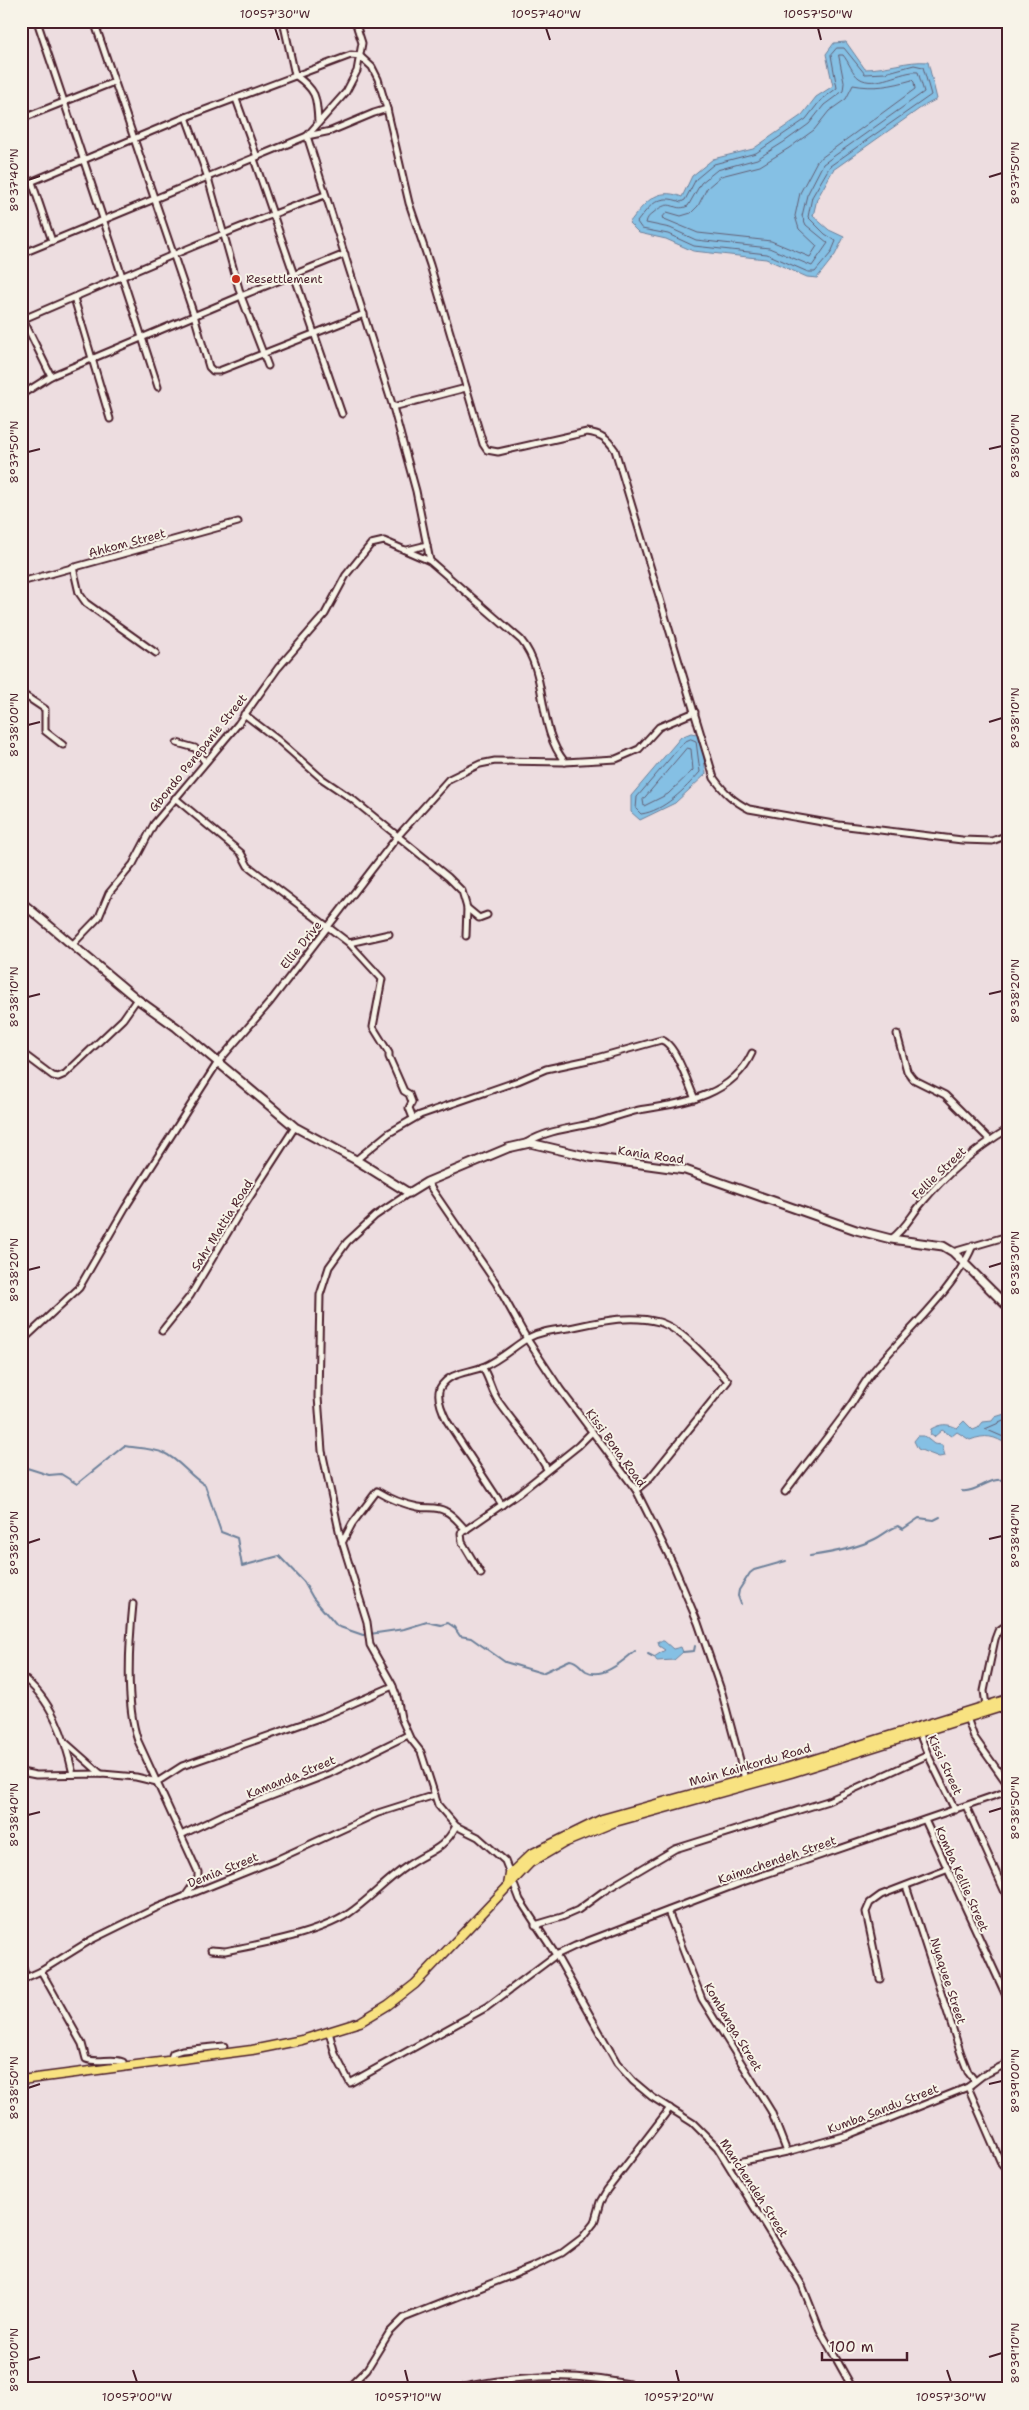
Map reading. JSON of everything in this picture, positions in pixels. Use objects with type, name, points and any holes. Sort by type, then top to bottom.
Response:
[{"type":"main road","points":[[21,902],[295,1127],[356,1160],[409,1193]]},
{"type":"main road","name":"Kania Road","points":[[409,1193],[428,1182],[508,1148],[524,1144],[543,1146],[590,1157],[685,1170],[825,1220],[891,1239],[943,1246],[953,1252]]},
{"type":"main road","points":[[953,1252],[1008,1306]]},
{"type":"main road","points":[[966,1715],[986,1705],[1008,1699]]},
{"type":"main road","points":[[21,2080],[252,2050],[329,2032],[360,2022],[388,2005],[415,1984],[507,1888],[511,1877],[548,1851],[631,1813],[790,1770],[966,1715],[1008,1705]]},
{"type":"main road","name":"Main Kainkordu Road","points":[[732,1786],[745,1779],[790,1770]]},
{"type":"street","points":[[36,21],[104,219],[158,387]]},
{"type":"street","points":[[94,21],[172,255],[194,315],[209,367],[213,371],[219,370],[364,314]]},
{"type":"street","points":[[284,21],[295,75],[311,86],[318,104],[318,122]]},
{"type":"street","points":[[307,136],[352,82],[357,71],[362,43],[355,21]]},
{"type":"street","points":[[21,186],[186,117],[295,75],[351,55],[360,56],[376,73],[388,109],[409,204],[430,265],[479,432],[487,450],[498,452],[587,432],[598,434],[608,440],[615,450],[714,778],[736,803],[749,809],[839,824],[962,840],[992,842],[1008,835]]},
{"type":"street","points":[[21,119],[114,82]]},
{"type":"street","points":[[236,99],[292,274],[342,414]]},
{"type":"street","points":[[21,254],[307,136],[331,131],[388,109]]},
{"type":"street","points":[[186,117],[208,178],[240,296],[268,366]]},
{"type":"street","points":[[307,136],[393,407],[416,491],[430,561]]},
{"type":"street","points":[[32,182],[52,241]]},
{"type":"street","points":[[51,376],[22,318],[74,298],[121,276],[223,236],[272,214],[325,195]]},
{"type":"street","points":[[21,395],[51,376],[292,274],[345,254]]},
{"type":"street","points":[[74,298],[110,419]]},
{"type":"street","points":[[393,407],[466,388]]},
{"type":"street","name":"Ahkom Street","points":[[21,582],[73,567],[99,562],[238,522]]},
{"type":"street","name":"Gbondo Penepanie Street","points":[[73,944],[99,917],[109,893],[132,864],[154,824],[190,783],[278,668],[325,614],[346,575],[371,544],[378,541],[394,544],[407,550]]},
{"type":"street","points":[[407,550],[426,545]]},
{"type":"street","points":[[407,550],[430,561],[510,629],[526,646],[536,667],[549,731],[556,748],[565,762]]},
{"type":"street","points":[[73,567],[79,593],[86,603],[156,653]]},
{"type":"street","points":[[21,694],[45,709],[45,731],[63,745]]},
{"type":"street","name":"Ellie Drive","points":[[21,1342],[70,1298],[87,1277],[125,1208],[218,1062],[270,1002],[397,836],[449,779],[467,770],[495,761],[565,762],[609,760],[623,757],[643,746],[659,727],[695,712]]},
{"type":"street","points":[[244,714],[278,740],[321,778],[352,799],[448,877],[462,891],[466,908],[466,936]]},
{"type":"street","points":[[177,743],[195,748],[205,762]]},
{"type":"street","points":[[175,798],[241,853],[248,866],[265,877],[311,916],[329,926],[382,979],[373,1027],[389,1053],[404,1091],[409,1094],[412,1102],[409,1108],[413,1118]]},
{"type":"street","points":[[466,908],[479,918],[487,915]]},
{"type":"street","points":[[348,943],[389,934]]},
{"type":"street","points":[[21,1052],[48,1073],[58,1077],[65,1074],[123,1019],[137,999]]},
{"type":"street","points":[[897,1034],[907,1071],[913,1079],[945,1095],[990,1140]]},
{"type":"street","points":[[356,1160],[413,1118],[518,1081],[546,1069],[593,1059],[661,1040],[665,1041],[672,1048],[695,1100]]},
{"type":"street","points":[[524,1144],[537,1136],[631,1112],[672,1106],[695,1100],[710,1094],[732,1080],[748,1062],[752,1053]]},
{"type":"street","name":"Sahr Mattia Road","points":[[162,1331],[190,1296],[236,1217],[295,1127]]},
{"type":"street","name":"Fellie Street","points":[[891,1239],[953,1171],[990,1140],[1008,1129]]},
{"type":"street","name":"Kissi Bona Road","points":[[428,1182],[496,1283],[527,1339],[592,1432],[636,1490],[673,1564],[698,1623],[722,1694],[745,1779]]},
{"type":"street","points":[[211,1950],[225,1951],[240,1948],[314,1930],[332,1923],[362,1904],[406,1866],[446,1842],[456,1826],[442,1811],[421,1752],[408,1735],[401,1718],[393,1686],[370,1646],[369,1635],[342,1543],[322,1451],[317,1362],[320,1295],[330,1267],[347,1242],[375,1216],[409,1193]]},
{"type":"street","points":[[953,1252],[1008,1236]]},
{"type":"street","points":[[785,1492],[847,1411],[870,1375],[901,1338],[922,1318],[965,1263],[973,1245]]},
{"type":"street","points":[[502,1505],[447,1421],[442,1409],[439,1392],[446,1382],[459,1373],[482,1367],[505,1355],[527,1339],[552,1330],[600,1320],[653,1321],[678,1331],[691,1345],[706,1355],[728,1381],[649,1479],[636,1490]]},
{"type":"street","points":[[482,1367],[491,1382],[497,1400],[536,1450],[547,1468]]},
{"type":"street","points":[[481,1574],[462,1542],[461,1533],[502,1505],[547,1468],[578,1446],[592,1432]]},
{"type":"street","points":[[342,1543],[352,1524],[377,1491],[390,1499],[420,1508],[437,1507],[448,1512],[466,1530]]},
{"type":"street","points":[[132,1604],[130,1630],[132,1718],[138,1741],[198,1876],[186,1896]]},
{"type":"street","points":[[986,1705],[984,1690],[995,1639],[998,1631],[1008,1624]]},
{"type":"street","points":[[21,1676],[32,1684],[49,1708],[66,1743],[73,1774]]},
{"type":"street","points":[[21,1772],[36,1775],[102,1774],[136,1777],[157,1782],[182,1766],[322,1717],[393,1686]]},
{"type":"street","points":[[966,1715],[974,1737],[1008,1785]]},
{"type":"street","name":"Kissi Street","points":[[918,1730],[955,1810]]},
{"type":"street","name":"Kamanda Street","points":[[181,1835],[227,1813],[329,1774],[408,1735]]},
{"type":"street","points":[[66,1743],[102,1774]]},
{"type":"street","points":[[535,1925],[552,1921],[578,1910],[604,1891],[675,1850],[828,1801],[928,1755]]},
{"type":"street","name":"Kaimachendeh Street","points":[[329,2032],[335,2054],[350,2084],[487,2007],[556,1956],[742,1882],[1008,1791]]},
{"type":"street","name":"Demia Street","points":[[24,1979],[117,1926],[278,1859],[378,1812],[435,1795]]},
{"type":"street","name":"Kissi Street","points":[[966,1806],[1008,1899]]},
{"type":"street","name":"Komba Kellie Street","points":[[925,1820],[946,1870],[1008,2000]]},
{"type":"street","name":"Manchendeh Street","points":[[456,1826],[478,1837],[505,1861],[520,1900],[556,1956],[616,2063],[633,2081],[693,2123],[709,2138],[729,2164],[802,2285],[820,2330],[853,2389]]},
{"type":"street","points":[[880,1979],[866,1912],[867,1907],[873,1899],[881,1894],[946,1870]]},
{"type":"street","name":"Nyaquee Street","points":[[906,1886],[962,2060],[975,2081]]},
{"type":"street","name":"Kombanga Street","points":[[668,1911],[702,1999],[767,2104],[788,2152]]},
{"type":"street","points":[[21,1962],[24,1979]]},
{"type":"street","points":[[41,1971],[82,2044],[86,2060],[95,2062],[118,2060],[123,2062],[125,2066]]},
{"type":"street","points":[[1001,1984],[1008,1981]]},
{"type":"street","points":[[170,2060],[173,2053],[182,2050],[224,2046]]},
{"type":"street","name":"Kumba Sandu Street","points":[[729,2164],[788,2152],[848,2135],[968,2087],[975,2081],[1008,2063]]},
{"type":"street","points":[[968,2087],[1002,2163],[1008,2171]]},
{"type":"street","points":[[347,2389],[366,2369],[389,2333],[404,2318],[547,2261],[582,2238],[594,2223],[600,2202],[607,2190],[670,2108]]},
{"type":"street","points":[[454,2389],[508,2379],[568,2376],[604,2378],[652,2389]]},
{"type":"water","points":[[846,42],[865,69],[912,62],[928,62],[937,99],[922,107],[833,170],[817,199],[813,216],[829,230],[844,237],[835,255],[817,278],[807,277],[766,259],[693,251],[666,239],[639,233],[629,223],[640,209],[658,195],[673,194],[682,197],[692,176],[713,159],[753,149],[802,115],[816,97],[833,86],[826,54],[834,43]]},
{"type":"water","points":[[691,733],[701,735],[706,774],[675,803],[640,820],[631,812],[631,796],[681,737]]},
{"type":"water","points":[[1008,1413],[1008,1445],[990,1437],[970,1440],[957,1432],[952,1436],[942,1430],[934,1437],[930,1434],[931,1429],[937,1426],[947,1425],[957,1428],[964,1421],[973,1430],[978,1428],[983,1422],[992,1421],[995,1417]]},
{"type":"water","points":[[918,1436],[924,1436],[934,1444],[942,1445],[945,1456],[939,1457],[918,1449],[914,1441]]},
{"type":"water","points":[[658,1641],[664,1641],[673,1649],[681,1647],[683,1652],[674,1660],[657,1661],[654,1657],[665,1650],[659,1646]]},
{"type":"waterway","points":[[21,1485],[27,1468],[49,1475],[61,1474],[77,1484],[124,1446],[159,1451],[170,1456],[205,1485],[221,1532],[237,1538],[242,1566],[279,1556],[304,1582],[313,1598],[337,1626],[363,1635],[404,1629],[427,1622],[441,1625],[448,1623],[454,1627],[460,1636],[471,1638],[505,1662],[542,1673],[570,1660],[586,1671],[599,1673],[612,1668],[635,1651]]},
{"type":"waterway","points":[[962,1491],[972,1490],[994,1481],[1004,1480],[1008,1476]]},
{"type":"waterway","points":[[810,1556],[851,1548],[875,1539],[898,1526],[903,1529],[919,1518],[934,1520],[940,1517]]},
{"type":"waterway","points":[[741,1604],[738,1596],[739,1590],[750,1573],[754,1570],[786,1561]]},
{"type":"waterway","points":[[683,1652],[694,1651],[695,1646]]},
{"type":"waterway","points":[[648,1654],[654,1657]]},
{"type":"place","name":"Resettlement","points":[[236,279]]}]
